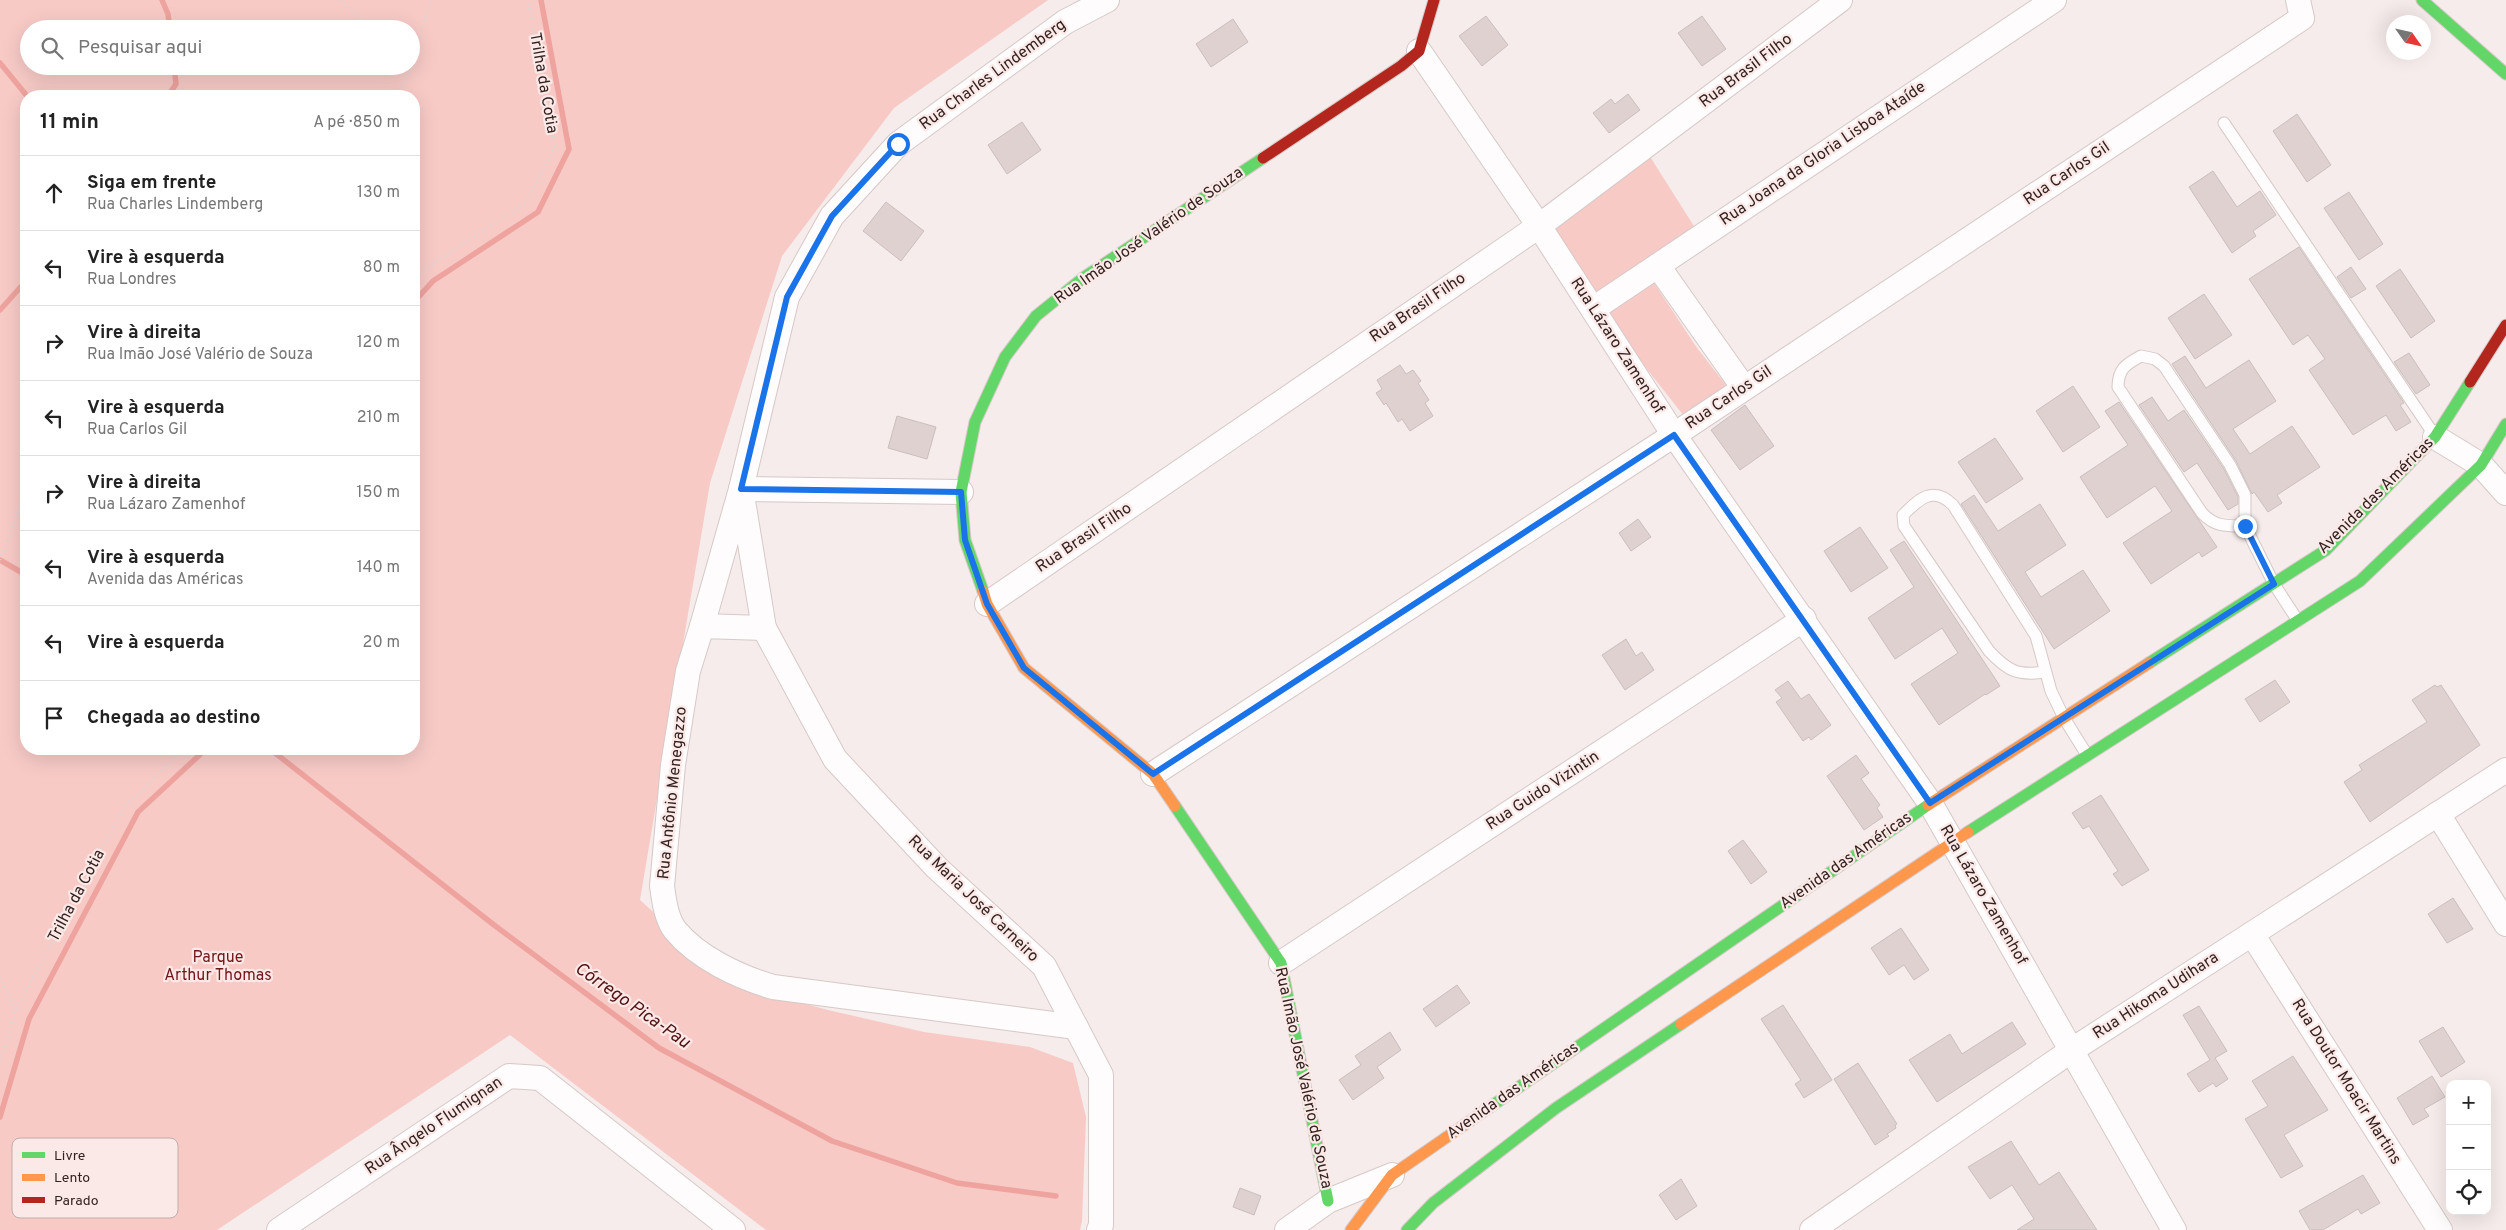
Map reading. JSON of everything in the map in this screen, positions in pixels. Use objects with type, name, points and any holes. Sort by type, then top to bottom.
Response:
[{"type":"main road","points":[[1419,51],[1434,0]]},
{"type":"main road","points":[[2422,0],[2506,74]]},
{"type":"main road","name":"Rua Imão José Valério de Souza","points":[[1328,1201],[1281,963],[1153,774],[1024,668],[987,604],[965,540],[961,492],[975,422],[1005,357],[1036,316],[1083,278],[1419,51]]},
{"type":"main road","name":"Avenida das Américas","points":[[1351,1230],[1392,1175],[1930,803],[2326,550],[2435,437],[2506,325]]},
{"type":"main road","points":[[1407,1230],[1433,1203],[1556,1108],[1953,841],[2360,582],[2481,465],[2506,424]]},
{"type":"street","name":"Rua Charles Lindemberg","points":[[764,628],[741,489],[787,297],[832,216],[898,144],[1065,22],[1107,0]]},
{"type":"street","name":"Rua Brasil Filho","points":[[987,604],[1539,226],[1840,0]]},
{"type":"street","name":"Rua Joana da Gloria Lisboa Ataíde","points":[[1593,309],[2054,0]]},
{"type":"street","name":"Rua Carlos Gil","points":[[1153,774],[1674,435],[2300,9]]},
{"type":"street","name":"Rua Lázaro Zamenhof","points":[[1419,51],[1539,226],[1674,435],[1804,619],[1930,803],[2174,1230]]},
{"type":"street","points":[[1658,266],[1744,388]]},
{"type":"street","points":[[2435,437],[2481,465],[2506,492]]},
{"type":"street","points":[[741,489],[961,492]]},
{"type":"street","name":"Rua Antônio Menegazzo","points":[[741,489],[688,671],[672,765],[662,886],[664,905],[674,929],[705,955],[748,980],[773,987],[1076,1027]]},
{"type":"street","name":"Rua Guido Vizintin","points":[[1281,963],[1804,619]]},
{"type":"street","points":[[702,626],[764,628]]},
{"type":"street","name":"Rua Maria José Carneiro","points":[[764,628],[835,760],[937,868],[1044,966],[1102,1075],[1101,1225],[1099,1230]]},
{"type":"street","name":"Rua Hikoma Udihara","points":[[1812,1230],[2072,1050],[2506,770]]},
{"type":"street","points":[[2438,814],[2506,924]]},
{"type":"street","name":"Rua Doutor Moacir Martins","points":[[2252,934],[2440,1230]]},
{"type":"street","name":"Rua Ângelo Flumignan","points":[[279,1230],[509,1076],[540,1078],[733,1230]]},
{"type":"street","points":[[1288,1230],[1328,1201],[1392,1175]]},
{"type":"lane","points":[[2224,123],[2435,437]]},
{"type":"lane","points":[[2245,526],[2221,526],[2209,521],[2202,514],[2118,388],[2118,377],[2124,364],[2140,356],[2155,359],[2164,366],[2234,473],[2245,495],[2245,526],[2274,584],[2298,621]]},
{"type":"lane","points":[[2045,672],[2025,675],[2005,667],[1989,651],[1904,526],[1903,515],[1919,499],[1935,494],[1945,496],[1953,505],[2036,636],[2050,691],[2064,718],[2088,756]]},
{"type":"path","points":[[340,0],[363,20]]},
{"type":"path","points":[[420,35],[431,0]]},
{"type":"path","name":"Trilha da Cotia","points":[[420,273],[526,202],[555,148],[528,0]]},
{"type":"path","points":[[400,90],[406,75]]},
{"type":"path","points":[[0,560],[20,507]]},
{"type":"path","name":"Trilha da Cotia","points":[[0,1061],[15,1011],[124,808],[177,755]]},
{"type":"path","points":[[0,977],[15,1011]]},
{"type":"green space","name":"Parque Arthur Thomas","points":[[0,0],[1048,0],[894,108],[782,256],[710,483],[640,900],[733,984],[828,1010],[924,1032],[1030,1047],[1073,1063],[1086,1117],[1082,1221],[1080,1230],[766,1230],[510,1035],[217,1230],[0,1230]]},
{"type":"green space","points":[[1649,155],[1697,231],[1598,298],[1546,226]]},
{"type":"green space","points":[[1652,280],[1697,348],[1726,385],[1684,416],[1601,311]]},
{"type":"building","points":[[1486,16],[1508,45],[1482,66],[1459,36]]},
{"type":"building","points":[[1702,16],[1726,49],[1702,66],[1678,33]]},
{"type":"building","points":[[1233,19],[1248,42],[1211,67],[1196,44]]},
{"type":"building","points":[[1628,94],[1640,110],[1609,133],[1593,113],[1611,99],[1615,104]]},
{"type":"building","points":[[2297,114],[2331,165],[2307,182],[2273,131]]},
{"type":"building","points":[[1022,122],[1041,150],[1007,174],[988,145]]},
{"type":"building","points":[[2213,171],[2237,207],[2260,191],[2276,215],[2253,231],[2256,236],[2232,253],[2189,187]]},
{"type":"building","points":[[2349,192],[2383,244],[2359,260],[2324,208]]},
{"type":"building","points":[[886,202],[924,231],[901,261],[863,231]]},
{"type":"building","points":[[2299,247],[2404,403],[2400,405],[2411,422],[2396,431],[2386,415],[2353,435],[2309,370],[2325,359],[2308,335],[2293,345],[2249,279]]},
{"type":"building","points":[[2351,267],[2366,289],[2351,298],[2337,277]]},
{"type":"building","points":[[2400,269],[2435,321],[2411,338],[2376,286]]},
{"type":"building","points":[[2204,294],[2232,335],[2195,359],[2168,318]]},
{"type":"building","points":[[2409,353],[2430,385],[2416,394],[2394,362]]},
{"type":"building","points":[[2185,356],[2206,388],[2249,360],[2276,401],[2233,429],[2250,454],[2292,426],[2320,467],[2277,495],[2282,503],[2268,512],[2254,492],[2252,494],[2236,461],[2172,364]]},
{"type":"building","points":[[1400,365],[1406,374],[1413,370],[1421,381],[1418,383],[1429,400],[1425,403],[1433,416],[1410,431],[1402,419],[1398,422],[1386,403],[1384,405],[1376,393],[1382,389],[1377,380]]},
{"type":"building","points":[[2073,386],[2100,427],[2063,452],[2036,411]]},
{"type":"building","points":[[2152,397],[2168,421],[2184,410],[2224,469],[2238,497],[2238,504],[2228,510],[2197,463],[2184,472],[2139,405]]},
{"type":"building","points":[[2119,402],[2217,547],[2202,557],[2199,552],[2151,584],[2123,543],[2172,511],[2155,486],[2107,518],[2080,477],[2128,445],[2105,411]]},
{"type":"building","points":[[1745,405],[1774,446],[1740,470],[1711,430]]},
{"type":"building","points":[[897,416],[936,427],[927,459],[888,448]]},
{"type":"building","points":[[1995,438],[2023,479],[1986,503],[1958,462]]},
{"type":"building","points":[[1974,495],[1998,531],[2040,504],[2066,545],[2025,572],[2041,597],[2083,570],[2110,611],[2054,649],[1961,504]]},
{"type":"building","points":[[1638,519],[1651,537],[1631,551],[1619,533]]},
{"type":"building","points":[[1860,527],[1888,568],[1851,592],[1824,551]]},
{"type":"building","points":[[1904,541],[2000,686],[1939,725],[1911,684],[1958,653],[1942,628],[1895,659],[1868,618],[1914,587],[1890,550]]},
{"type":"building","points":[[1626,639],[1636,656],[1642,652],[1654,670],[1625,690],[1602,655]]},
{"type":"building","points":[[2275,680],[2290,702],[2260,722],[2245,699]]},
{"type":"building","points":[[1788,681],[1801,699],[1809,694],[1831,725],[1811,740],[1809,737],[1803,741],[1776,702],[1782,698],[1775,690]]},
{"type":"building","points":[[2435,685],[2437,687],[2441,685],[2480,745],[2370,822],[2344,782],[2362,770],[2359,765],[2427,722],[2412,700]]},
{"type":"building","points":[[1856,755],[1869,773],[1861,779],[1880,805],[1877,808],[1883,817],[1864,830],[1827,776]]},
{"type":"building","points":[[2101,795],[2149,870],[2122,886],[2113,874],[2118,871],[2089,826],[2083,829],[2072,813]]},
{"type":"building","points":[[1743,840],[1767,872],[1751,884],[1728,851]]},
{"type":"building","points":[[2453,898],[2473,929],[2447,943],[2428,914]]},
{"type":"building","points":[[1901,928],[1929,970],[1914,980],[1904,965],[1889,975],[1871,948]]},
{"type":"building","points":[[1457,985],[1470,1003],[1436,1027],[1423,1009]]},
{"type":"building","points":[[1783,1005],[1832,1080],[1804,1098],[1795,1084],[1801,1080],[1761,1019]]},
{"type":"building","points":[[2199,1006],[2227,1051],[2215,1058],[2228,1079],[2216,1087],[2213,1083],[2199,1092],[2187,1074],[2210,1060],[2183,1015]]},
{"type":"building","points":[[2012,1022],[2026,1044],[1937,1102],[1909,1060],[1950,1034],[1962,1054]]},
{"type":"building","points":[[2443,1027],[2465,1062],[2441,1077],[2419,1041]]},
{"type":"building","points":[[1390,1032],[1401,1050],[1377,1067],[1384,1078],[1353,1100],[1339,1080],[1361,1065],[1355,1056]]},
{"type":"building","points":[[2293,1056],[2328,1110],[2284,1135],[2303,1166],[2281,1178],[2245,1119],[2268,1106],[2252,1081]]},
{"type":"building","points":[[1858,1063],[1897,1124],[1895,1125],[1896,1128],[1887,1134],[1889,1136],[1875,1145],[1834,1079]]},
{"type":"building","points":[[2432,1076],[2445,1097],[2424,1109],[2429,1116],[2413,1125],[2397,1098]]},
{"type":"building","points":[[2011,1141],[2039,1185],[2059,1172],[2097,1230],[2017,1230],[2034,1219],[2012,1185],[1990,1199],[1968,1167]]},
{"type":"building","points":[[2363,1175],[2380,1203],[2361,1214],[2358,1209],[2323,1230],[2310,1230],[2299,1211]]},
{"type":"building","points":[[1681,1179],[1697,1206],[1676,1220],[1659,1195]]},
{"type":"building","points":[[1240,1188],[1261,1196],[1254,1215],[1233,1207]]},
{"type":"waterway","points":[[162,0],[169,20]]},
{"type":"waterway","points":[[420,295],[433,281],[538,212],[569,149],[541,0]]},
{"type":"waterway","points":[[0,63],[22,90]]},
{"type":"waterway","points":[[172,90],[176,84],[175,75]]},
{"type":"waterway","points":[[0,310],[20,288]]},
{"type":"waterway","name":"Córrego Pica-Pau","points":[[0,560],[20,572]]},
{"type":"waterway","points":[[0,1117],[29,1019],[138,812],[200,755]]},
{"type":"waterway","name":"Córrego Pica-Pau","points":[[278,755],[494,925],[659,1048],[832,1141],[957,1183],[1056,1196]]},
{"type":"traffic: fast","points":[[2422,0],[2506,74]]},
{"type":"traffic: fast","points":[[983,591],[965,540],[961,492],[975,422],[1005,357],[1036,316],[1083,278],[1263,158]]},
{"type":"traffic: fast","points":[[2149,663],[2326,550],[2435,437],[2470,382]]},
{"type":"traffic: fast","points":[[1968,832],[2360,581],[2481,465],[2506,424]]},
{"type":"traffic: fast","points":[[1493,1105],[1928,805]]},
{"type":"traffic: fast","points":[[1175,806],[1281,963],[1328,1201]]},
{"type":"traffic: fast","points":[[1407,1230],[1433,1203],[1556,1108],[1681,1024]]},
{"type":"traffic: slow","points":[[983,591],[987,604],[1024,668],[1153,774],[1175,806]]},
{"type":"traffic: slow","points":[[1928,805],[2149,663]]},
{"type":"traffic: slow","points":[[1681,1024],[1968,832]]},
{"type":"traffic: slow","points":[[1351,1230],[1392,1175],[1493,1105]]},
{"type":"traffic: jam","points":[[1263,158],[1401,66],[1419,51],[1434,0]]},
{"type":"traffic: jam","points":[[2470,382],[2506,325]]},
{"type":"route","points":[[898,144],[832,216],[787,297],[741,489],[961,492],[965,540],[987,604],[1024,668],[1153,774],[1674,435],[1804,619],[1930,803],[2274,584],[2245,526]]}]
